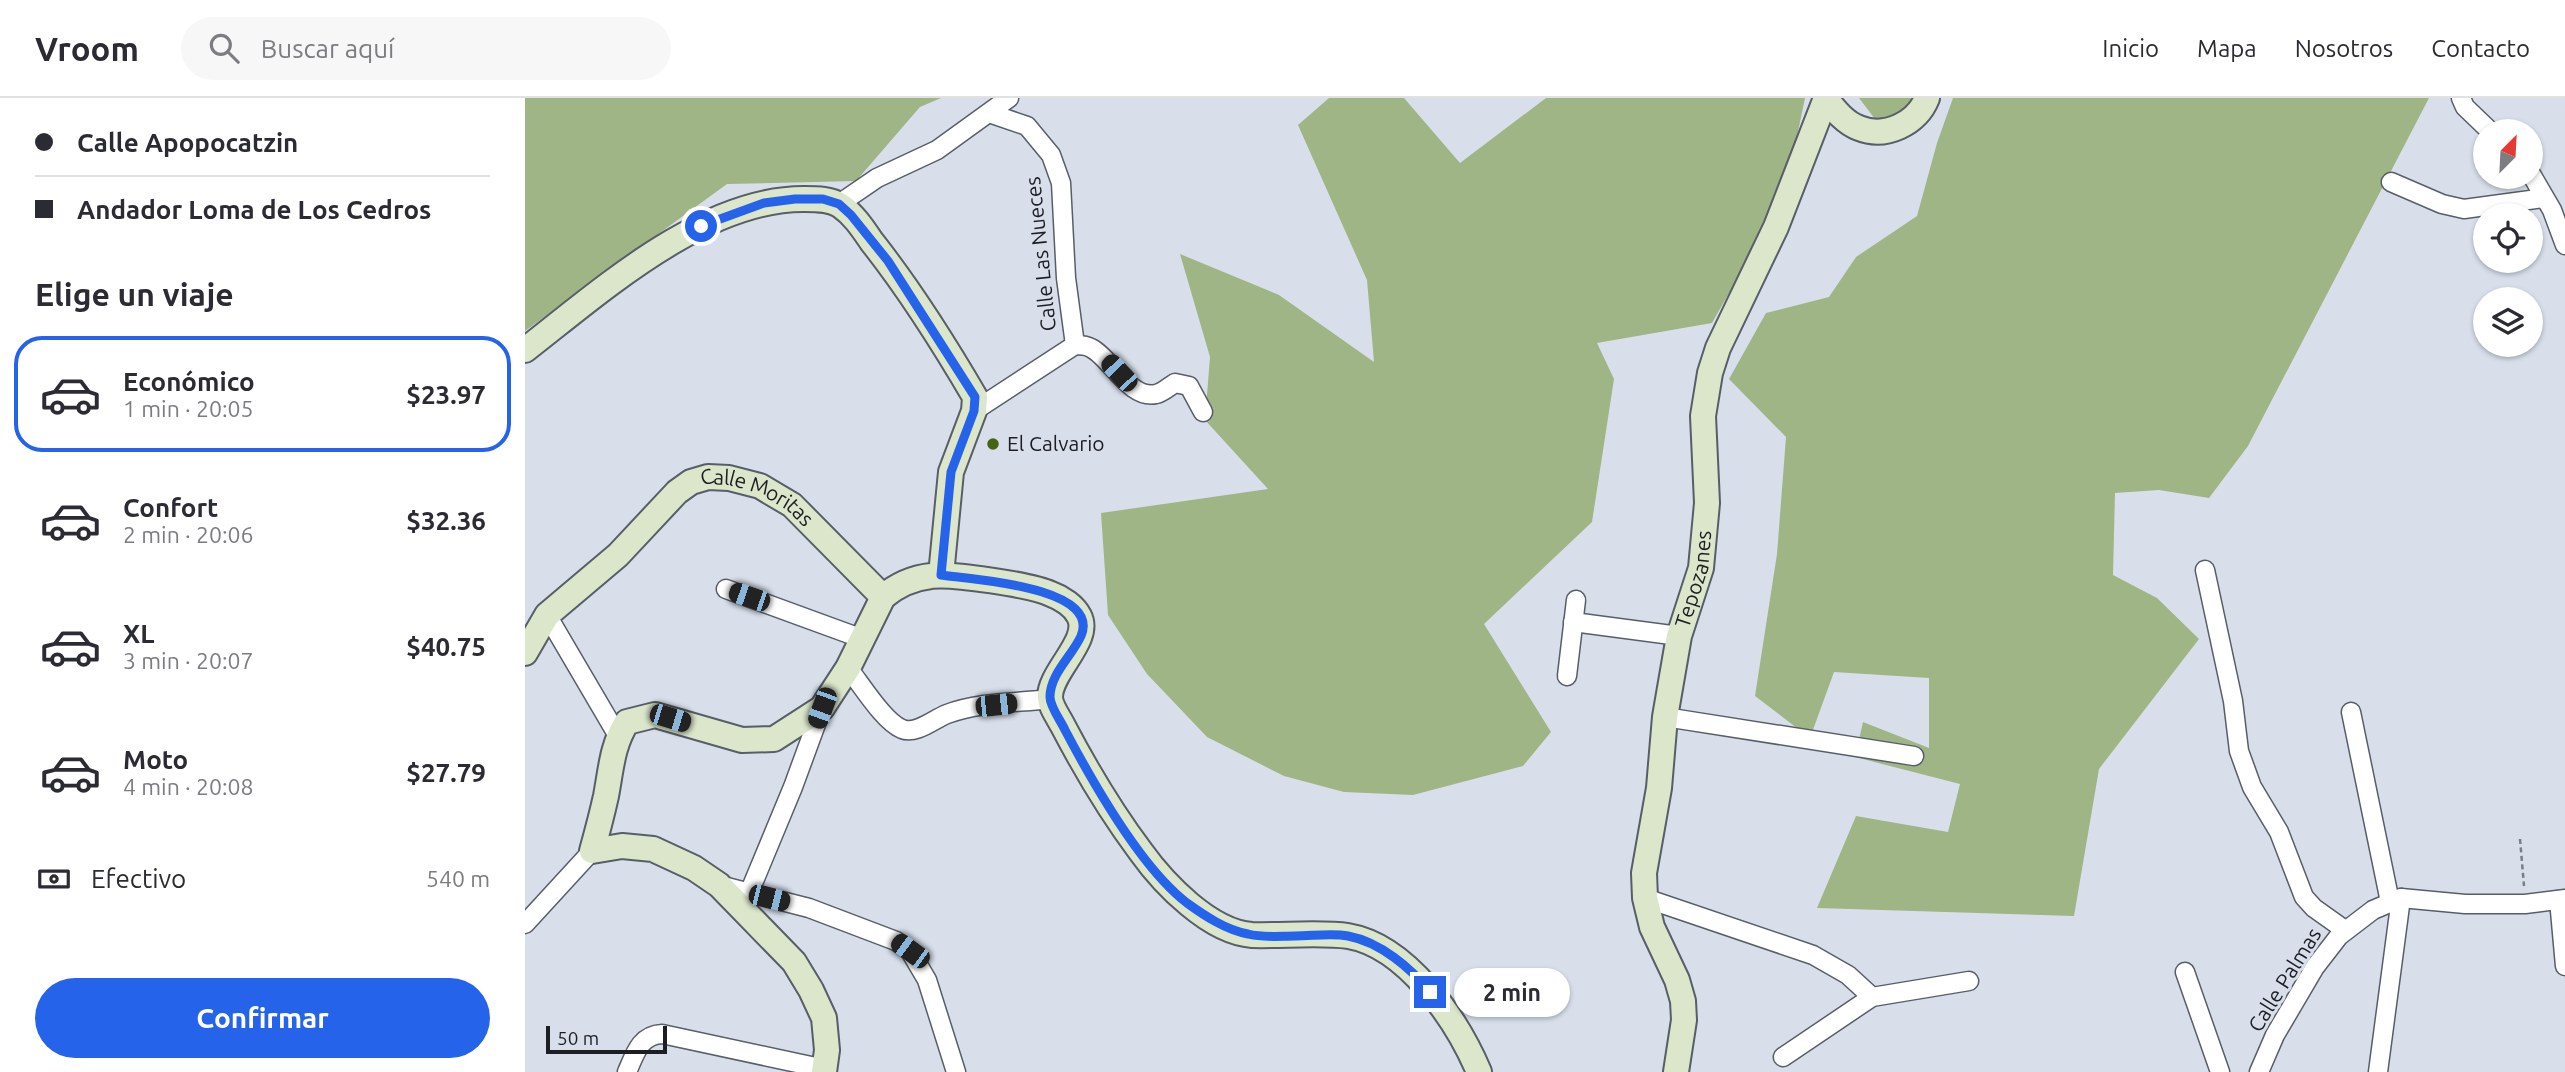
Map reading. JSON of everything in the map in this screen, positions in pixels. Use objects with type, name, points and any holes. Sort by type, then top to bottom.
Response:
[{"type":"main road","points":[[1826,98],[1846,121],[1860,129],[1880,131],[1898,128],[1913,120],[1927,98]]},
{"type":"main road","name":"Tepozanes","points":[[1676,1072],[1684,1020],[1683,1001],[1677,980],[1652,927],[1645,898],[1644,873],[1659,788],[1665,717],[1679,636],[1701,568],[1707,503],[1703,416],[1710,373],[1729,321],[1776,227],[1826,98]]},
{"type":"main road","points":[[525,350],[641,260],[701,226],[764,203],[823,199],[839,204],[888,261],[975,397],[974,411],[951,472],[941,575]]},
{"type":"main road","name":"Calle Moritas","points":[[525,653],[547,615],[618,555],[677,492],[691,482],[708,477],[729,478],[760,486],[792,505],[883,597]]},
{"type":"main road","points":[[825,1071],[827,1050],[824,1018],[811,990],[794,962],[719,885],[694,868],[653,849],[622,846],[592,850],[618,736],[627,722],[655,715],[742,740],[774,739],[822,708],[848,668],[883,597],[895,587],[907,582],[941,575],[1027,587],[1051,594],[1072,606],[1081,618],[1082,634],[1058,675],[1050,699],[1086,771],[1160,878],[1185,901],[1216,922],[1248,934],[1348,936],[1381,949],[1416,975],[1444,1009],[1469,1048],[1479,1072]]},
{"type":"street","points":[[839,204],[877,178],[937,150],[1009,98]]},
{"type":"street","points":[[2461,98],[2465,107],[2478,119]]},
{"type":"street","name":"Calle Las Nueces","points":[[989,113],[1027,126],[1051,155],[1061,183],[1066,278],[1075,345],[1089,346],[1104,357],[1134,390],[1143,394],[1156,394],[1175,383],[1189,386],[1203,412]]},
{"type":"street","points":[[2391,182],[2442,204],[2464,209],[2544,198]]},
{"type":"street","points":[[2539,189],[2564,239]]},
{"type":"street","points":[[974,411],[1075,345]]},
{"type":"street","points":[[2204,570],[2233,701],[2239,751],[2252,787],[2279,832],[2304,897],[2314,908],[2346,930]]},
{"type":"street","points":[[726,589],[863,639]]},
{"type":"street","points":[[1567,676],[1576,600]]},
{"type":"street","points":[[547,615],[618,736]]},
{"type":"street","points":[[1573,622],[1679,636]]},
{"type":"street","points":[[848,668],[890,722],[910,731],[970,707],[1050,699]]},
{"type":"street","points":[[749,893],[822,708]]},
{"type":"street","points":[[2351,712],[2395,900],[2378,1072]]},
{"type":"street","points":[[1665,717],[1914,756]]},
{"type":"street","points":[[525,925],[592,850]]},
{"type":"street","points":[[719,885],[810,908],[896,941],[910,951],[927,980],[956,1072]]},
{"type":"street","points":[[1645,898],[1814,955],[1848,975],[1872,997]]},
{"type":"street","points":[[2395,900],[2465,904],[2525,904],[2562,900],[2565,966]]},
{"type":"street","name":"Calle Palmas","points":[[2259,1072],[2274,1035],[2315,967],[2346,930],[2373,910],[2395,900]]},
{"type":"street","points":[[2185,972],[2220,1072]]},
{"type":"street","points":[[1783,1057],[1872,997],[1969,981]]},
{"type":"street","points":[[627,1072],[637,1049],[653,1034],[825,1071]]},
{"type":"path","points":[[2520,839],[2525,904]]},
{"type":"green space","points":[[525,98],[941,98],[920,107],[856,181],[727,184],[525,331]]},
{"type":"green space","points":[[1329,98],[1404,98],[1460,163],[1546,98],[1805,98],[1785,194],[1712,323],[1597,343],[1614,379],[1592,522],[1484,624],[1551,732],[1523,766],[1413,795],[1344,792],[1284,776],[1207,737],[1147,674],[1108,615],[1101,513],[1268,489],[1205,420],[1210,357],[1180,254],[1279,295],[1374,362],[1367,280],[1298,125]]},
{"type":"green space","points":[[1859,98],[1914,98],[1891,140]]},
{"type":"green space","points":[[1953,98],[2429,98],[2248,446],[2209,498],[2159,490],[2115,493],[2113,575],[2157,598],[2199,639],[2099,769],[2074,916],[1817,908],[1856,816],[1948,832],[1960,784],[1855,757],[1863,722],[1929,748],[1929,678],[1834,672],[1810,738],[1755,696],[1777,554],[1786,437],[1729,379],[1766,313],[1829,297],[1856,257],[1917,216],[1937,143]]},
{"type":"place","name":"El Calvario","points":[[993,444]]},
{"type":"route","points":[[701,226],[764,203],[823,199],[839,204],[851,215],[888,261],[975,397],[974,411],[951,472],[941,575],[1027,587],[1051,594],[1072,606],[1081,618],[1082,634],[1063,664],[1050,699],[1086,771],[1160,878],[1185,901],[1216,922],[1248,934],[1348,936],[1381,949],[1416,975],[1430,992]]}]
